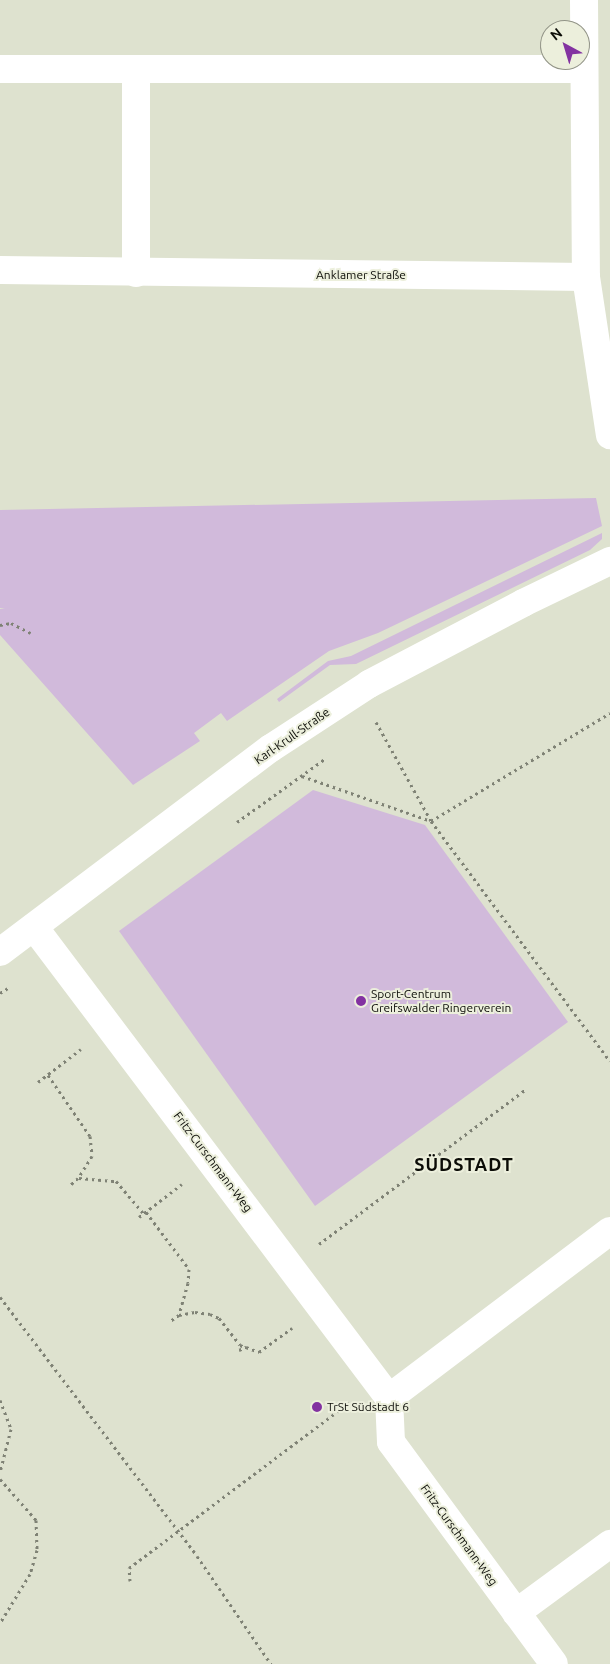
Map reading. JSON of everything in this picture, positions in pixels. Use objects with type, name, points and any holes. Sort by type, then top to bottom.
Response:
[{"type":"street","points":[[583,20],[584,0]]},
{"type":"street","points":[[0,69],[540,69]]},
{"type":"street","points":[[136,70],[136,273]]},
{"type":"street","points":[[582,70],[586,277],[610,434]]},
{"type":"street","name":"Anklamer Straße","points":[[0,270],[586,277]]},
{"type":"street","name":"Karl-Krull-Straße","points":[[0,952],[271,748],[369,684],[523,602],[610,561]]},
{"type":"street","name":"Fritz-Curschmann-Weg","points":[[34,927],[56,952],[383,1390],[391,1442],[554,1664]]},
{"type":"street","points":[[383,1390],[610,1231]]},
{"type":"street","points":[[516,1613],[610,1544]]},
{"type":"path","points":[[0,625],[11,623],[31,633]]},
{"type":"path","points":[[431,821],[610,713]]},
{"type":"path","points":[[369,728],[384,718]]},
{"type":"path","points":[[376,722],[431,821],[610,1061]]},
{"type":"path","points":[[230,827],[331,754]]},
{"type":"path","points":[[302,776],[431,821]]},
{"type":"path","points":[[0,994],[56,952]]},
{"type":"path","points":[[38,1082],[111,1026]]},
{"type":"path","points":[[48,1075],[90,1136],[92,1156],[78,1178],[69,1186]]},
{"type":"path","points":[[290,1265],[525,1090]]},
{"type":"path","points":[[139,1218],[213,1162]]},
{"type":"path","points":[[78,1178],[116,1181],[145,1213],[189,1269],[188,1283],[179,1315]]},
{"type":"path","points":[[0,1297],[177,1531],[271,1664]]},
{"type":"path","points":[[170,1321],[179,1315],[195,1312],[210,1314],[218,1318],[240,1346],[258,1352],[322,1308]]},
{"type":"path","points":[[239,1350],[246,1348]]},
{"type":"path","points":[[130,1582],[128,1568],[177,1531],[383,1390]]},
{"type":"path","points":[[0,1400],[12,1429],[0,1472]]},
{"type":"path","points":[[0,1479],[36,1520],[37,1550],[30,1574],[0,1623]]},
{"type":"shaded area","points":[[596,498],[602,526],[378,633],[329,651],[227,721],[221,713],[194,733],[200,741],[133,785],[0,635],[0,609],[5,609],[0,608],[0,510]]},
{"type":"shaded area","points":[[602,533],[602,539],[590,550],[356,664],[330,665],[279,702],[277,699],[328,661],[351,656]]},
{"type":"shaded area","name":"Sport-Centrum Greifswalder Ringerverein","points":[[313,790],[425,825],[568,1022],[315,1206],[119,931]]},
{"type":"place","name":"Sport-Centrum Greifswalder Ringerverein","points":[[361,1001]]},
{"type":"place","name":"TrSt Südstadt 6","points":[[317,1407]]},
{"type":"district","name":"SÜDSTADT","points":[[464,1164]]}]
